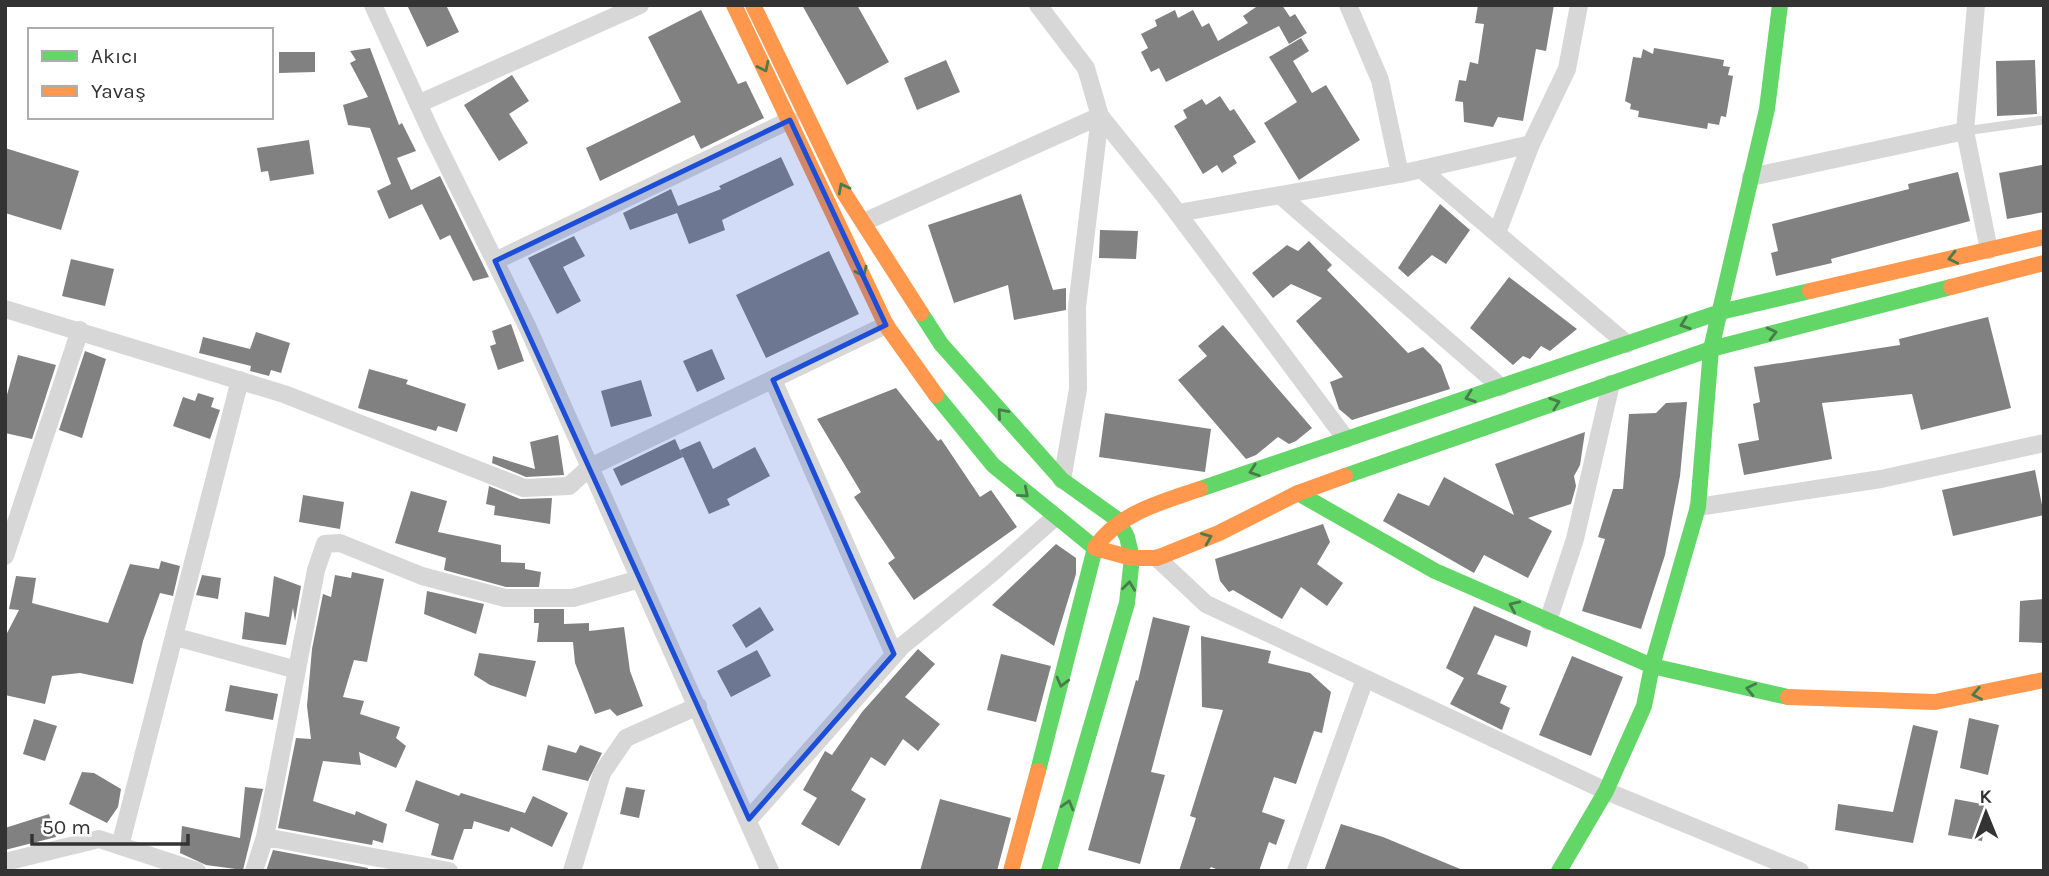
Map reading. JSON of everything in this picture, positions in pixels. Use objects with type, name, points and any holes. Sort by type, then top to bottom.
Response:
[{"type":"main road","points":[[734,5],[887,324],[972,442],[1020,489],[1095,548],[1132,558],[1157,558],[1219,533],[1298,493],[1711,349],[2044,263]]},
{"type":"main road","points":[[753,5],[844,193],[941,344],[1062,480],[1118,520],[1127,537],[1132,558],[1127,603],[1053,870]]},
{"type":"main road","points":[[1559,871],[1606,791],[1644,706],[1651,666],[1698,507],[1711,349],[1767,109],[1780,5]]},
{"type":"main road","points":[[1011,871],[1090,576],[1095,548],[1101,537],[1118,520],[1168,500],[1720,312],[2044,237]]},
{"type":"main road","points":[[1298,493],[1435,572],[1651,666],[1788,697],[1935,702],[2044,680]]},
{"type":"street","points":[[373,5],[590,467],[748,819],[767,868]]},
{"type":"street","points":[[418,104],[640,5]]},
{"type":"street","points":[[1038,5],[1086,68],[1100,116],[1178,213],[1346,439]]},
{"type":"street","points":[[1348,5],[1380,80],[1399,174]]},
{"type":"street","points":[[1497,233],[1531,144],[1567,69],[1579,5]]},
{"type":"street","points":[[1976,5],[1965,131],[1989,250]]},
{"type":"street","points":[[863,222],[1100,116]]},
{"type":"street","points":[[1062,480],[1078,389],[1077,307],[1100,116]]},
{"type":"street","points":[[495,261],[790,120]]},
{"type":"street","points":[[1751,177],[1965,131]]},
{"type":"street","points":[[1178,213],[1399,174],[1531,144]]},
{"type":"street","points":[[1422,169],[1627,344]]},
{"type":"street","points":[[1280,195],[1501,387]]},
{"type":"street","points":[[5,309],[284,394],[524,488],[569,486],[590,467],[887,324]]},
{"type":"street","points":[[5,556],[14,501],[80,330]]},
{"type":"street","points":[[120,846],[176,637],[240,380]]},
{"type":"street","points":[[773,380],[894,654]]},
{"type":"street","points":[[1548,621],[1575,539],[1611,384]]},
{"type":"street","points":[[1698,507],[1881,479],[2044,443]]},
{"type":"street","points":[[748,819],[894,654],[1054,518]]},
{"type":"street","points":[[254,871],[265,837],[316,570],[325,544],[340,543],[422,576],[505,598],[573,598],[640,579]]},
{"type":"street","points":[[1157,558],[1206,604],[1606,791],[1800,871]]},
{"type":"street","points":[[176,637],[297,670]]},
{"type":"street","points":[[1296,871],[1365,679]]},
{"type":"street","points":[[572,871],[602,773],[626,738],[698,706]]},
{"type":"street","points":[[265,837],[449,871]]},
{"type":"street","points":[[5,862],[99,839],[197,871]]},
{"type":"lane","points":[[1965,131],[2044,120]]},
{"type":"highlighted area","points":[[790,120],[886,325],[773,380],[894,654],[749,819],[495,261]]},
{"type":"building","points":[[407,5],[446,5],[459,32],[427,47]]},
{"type":"building","points":[[802,5],[857,5],[889,62],[847,85]]},
{"type":"building","points":[[1259,5],[1282,5],[1290,17],[1295,14],[1307,33],[1289,44],[1279,26],[1166,82],[1159,68],[1151,72],[1141,52],[1148,48],[1141,34],[1157,26],[1155,20],[1175,10],[1178,18],[1193,10],[1202,27],[1209,23],[1218,41],[1248,23],[1243,16]]},
{"type":"building","points":[[1478,5],[1554,5],[1546,51],[1536,49],[1523,121],[1498,117],[1493,127],[1464,122],[1463,102],[1455,101],[1459,80],[1466,81],[1470,62],[1478,64],[1484,24],[1475,23]]},
{"type":"building","points":[[701,10],[738,84],[746,81],[764,118],[701,149],[694,135],[600,181],[586,148],[681,102],[648,37]]},
{"type":"building","points":[[1301,38],[1309,51],[1293,61],[1312,93],[1326,85],[1360,140],[1299,180],[1264,123],[1297,102],[1269,57]]},
{"type":"building","points":[[370,48],[399,125],[402,123],[416,151],[397,158],[411,190],[440,176],[489,277],[473,281],[450,235],[440,240],[422,204],[389,219],[377,191],[391,184],[370,128],[348,125],[343,105],[368,97],[350,63],[356,60],[350,51]]},
{"type":"building","points":[[1654,48],[1724,60],[1723,66],[1730,67],[1728,75],[1733,76],[1726,117],[1721,116],[1719,125],[1708,123],[1707,129],[1638,117],[1639,111],[1630,109],[1631,104],[1625,101],[1633,57],[1641,58],[1643,49],[1653,54]]},
{"type":"building","points":[[279,52],[315,52],[315,72],[279,73]]},
{"type":"building","points":[[946,60],[960,92],[917,110],[904,78]]},
{"type":"building","points":[[2035,60],[2037,114],[1997,116],[1996,61]]},
{"type":"building","points":[[512,75],[529,101],[509,114],[528,143],[499,161],[464,105]]},
{"type":"building","points":[[1220,96],[1230,111],[1234,109],[1256,142],[1233,156],[1237,163],[1222,173],[1217,165],[1203,174],[1174,126],[1187,118],[1183,110],[1202,99],[1206,105]]},
{"type":"building","points":[[309,140],[314,174],[270,181],[268,171],[261,172],[257,148]]},
{"type":"building","points":[[5,148],[79,171],[61,230],[5,213]]},
{"type":"building","points":[[781,157],[794,185],[722,220],[725,230],[689,244],[677,213],[630,230],[623,213],[671,189],[678,206],[721,189],[719,186]]},
{"type":"building","points":[[2042,165],[2044,212],[2007,219],[1999,173]]},
{"type":"building","points":[[1958,172],[1970,221],[1831,259],[1832,263],[1776,276],[1771,253],[1778,251],[1772,224],[1909,189],[1908,184]]},
{"type":"building","points":[[1021,194],[1053,290],[1066,288],[1066,310],[1014,320],[1008,285],[954,303],[928,225]]},
{"type":"building","points":[[1440,204],[1470,230],[1446,264],[1432,255],[1408,277],[1398,268]]},
{"type":"building","points":[[1100,230],[1138,231],[1136,259],[1099,258]]},
{"type":"building","points":[[574,236],[585,256],[563,267],[581,301],[557,314],[528,258]]},
{"type":"building","points":[[1309,241],[1332,265],[1327,270],[1408,353],[1423,347],[1441,365],[1450,389],[1352,420],[1339,409],[1330,382],[1343,377],[1296,321],[1322,298],[1291,284],[1273,298],[1252,273],[1287,245],[1298,251]]},
{"type":"building","points":[[829,251],[859,314],[766,358],[736,295]]},
{"type":"building","points":[[71,259],[114,269],[105,306],[62,296]]},
{"type":"building","points":[[1509,277],[1577,329],[1550,351],[1541,346],[1530,359],[1523,356],[1513,365],[1470,328]]},
{"type":"building","points":[[1988,317],[2011,408],[1921,430],[1912,394],[1822,403],[1832,459],[1744,475],[1738,444],[1759,440],[1753,404],[1760,402],[1754,367],[1900,345],[1899,339]]},
{"type":"building","points":[[511,324],[524,361],[498,370],[490,346],[496,344],[492,331]]},
{"type":"building","points":[[1223,325],[1312,428],[1296,441],[1289,444],[1278,437],[1256,455],[1246,459],[1178,380],[1207,356],[1198,346]]},
{"type":"building","points":[[256,332],[290,343],[281,373],[271,370],[269,376],[250,371],[251,366],[199,353],[203,337],[250,349]]},
{"type":"building","points":[[712,349],[725,379],[697,392],[683,361]]},
{"type":"building","points":[[85,351],[106,359],[82,438],[59,430]]},
{"type":"building","points":[[18,355],[56,365],[32,439],[5,433],[5,402]]},
{"type":"building","points":[[369,369],[408,380],[406,384],[466,404],[457,432],[438,426],[436,431],[358,408]]},
{"type":"building","points":[[641,380],[652,416],[611,427],[601,391]]},
{"type":"building","points":[[896,388],[938,441],[941,439],[980,497],[991,490],[1017,527],[914,600],[888,563],[895,558],[854,497],[861,492],[817,419]]},
{"type":"building","points":[[198,393],[214,398],[211,407],[220,410],[210,439],[173,426],[183,397],[195,401]]},
{"type":"building","points":[[1687,402],[1680,476],[1665,555],[1641,629],[1582,611],[1605,539],[1598,537],[1613,489],[1623,489],[1629,414],[1656,413],[1666,403]]},
{"type":"building","points":[[1105,413],[1211,429],[1205,472],[1099,457]]},
{"type":"building","points":[[1585,432],[1580,465],[1574,476],[1576,486],[1571,504],[1528,518],[1552,531],[1528,578],[1484,555],[1474,573],[1383,521],[1398,493],[1429,506],[1444,477],[1514,515],[1495,464]]},
{"type":"building","points":[[558,435],[564,475],[526,477],[492,463],[493,456],[535,469],[530,442]]},
{"type":"building","points":[[675,439],[683,457],[621,486],[613,469]]},
{"type":"building","points":[[700,441],[713,469],[755,447],[770,476],[727,499],[730,505],[709,514],[680,450]]},
{"type":"building","points":[[2035,470],[2044,515],[1953,536],[1942,490]]},
{"type":"building","points":[[489,486],[520,499],[552,498],[550,524],[494,515],[495,506],[486,504]]},
{"type":"building","points":[[411,491],[447,501],[438,532],[501,545],[501,562],[525,563],[525,569],[541,572],[539,587],[506,587],[444,570],[446,558],[395,543]]},
{"type":"building","points":[[303,495],[344,502],[340,529],[299,522]]},
{"type":"building","points":[[1323,524],[1330,542],[1317,564],[1343,583],[1327,606],[1301,587],[1282,619],[1233,590],[1229,592],[1220,581],[1215,559]]},
{"type":"building","points":[[1056,544],[1076,558],[1076,574],[1054,646],[992,605]]},
{"type":"building","points":[[161,561],[180,566],[173,596],[160,593],[143,641],[133,684],[80,673],[52,676],[45,704],[5,695],[5,637],[19,610],[9,609],[16,576],[36,578],[32,603],[108,623],[130,564],[159,569]]},
{"type":"building","points":[[352,572],[384,579],[367,662],[354,660],[343,697],[364,701],[360,714],[400,727],[396,738],[406,746],[396,768],[359,752],[361,765],[323,761],[313,801],[355,815],[356,811],[387,824],[383,843],[373,840],[372,845],[278,828],[296,738],[311,739],[307,706],[312,649],[323,594],[331,597],[335,575],[351,578]]},
{"type":"building","points":[[202,575],[221,578],[218,599],[196,595]]},
{"type":"building","points":[[274,576],[301,586],[295,621],[293,608],[286,645],[242,639],[245,612],[269,617]]},
{"type":"building","points":[[427,591],[484,604],[476,634],[424,614]]},
{"type":"building","points":[[2044,599],[2044,643],[2019,642],[2020,601]]},
{"type":"building","points":[[1474,606],[1531,631],[1527,647],[1495,635],[1477,674],[1507,686],[1500,703],[1510,708],[1502,730],[1450,704],[1464,678],[1446,668]]},
{"type":"building","points":[[760,607],[774,630],[746,648],[732,625]]},
{"type":"building","points":[[534,609],[564,609],[564,624],[589,623],[589,631],[624,627],[630,671],[643,706],[617,716],[610,709],[595,714],[575,663],[573,642],[537,642],[539,623],[534,623]]},
{"type":"building","points":[[1153,617],[1190,626],[1151,772],[1165,775],[1140,864],[1088,850],[1136,680],[1138,681]]},
{"type":"building","points":[[1201,636],[1271,651],[1268,663],[1310,673],[1331,692],[1322,733],[1314,731],[1296,784],[1274,777],[1262,812],[1285,820],[1276,845],[1269,842],[1259,871],[1221,871],[1211,867],[1208,871],[1179,871],[1196,818],[1190,816],[1223,710],[1202,707]]},
{"type":"building","points":[[918,649],[935,664],[905,697],[940,724],[918,751],[903,739],[885,766],[871,757],[851,790],[866,799],[839,846],[801,824],[817,798],[803,790],[825,751],[832,755],[862,712]]},
{"type":"building","points":[[757,650],[771,676],[731,697],[717,671]]},
{"type":"building","points":[[479,653],[536,661],[526,697],[490,685],[474,675]]},
{"type":"building","points":[[1001,654],[1051,666],[1036,722],[987,710]]},
{"type":"building","points":[[1572,656],[1623,677],[1591,756],[1539,735]]},
{"type":"building","points":[[230,685],[278,694],[273,720],[225,711]]},
{"type":"building","points":[[1969,718],[1999,725],[1988,775],[1960,768]]},
{"type":"building","points":[[34,719],[57,726],[45,761],[23,754]]},
{"type":"building","points":[[1913,725],[1938,731],[1913,843],[1835,830],[1838,804],[1893,812]]},
{"type":"building","points":[[548,745],[576,753],[580,745],[602,753],[588,781],[542,770]]},
{"type":"building","points":[[82,772],[94,773],[121,789],[118,807],[107,823],[69,804]]},
{"type":"building","points":[[416,780],[459,796],[461,793],[525,813],[533,796],[568,813],[552,847],[511,827],[509,832],[474,821],[472,829],[464,829],[453,860],[438,857],[431,855],[439,824],[405,811]]},
{"type":"building","points":[[245,787],[263,789],[243,870],[206,865],[180,853],[182,826],[240,838]]},
{"type":"building","points":[[626,787],[645,790],[639,818],[620,814]]},
{"type":"building","points":[[940,799],[1011,818],[997,871],[920,871]]},
{"type":"building","points":[[1955,799],[1987,805],[1982,841],[1948,835]]},
{"type":"building","points":[[49,814],[56,837],[5,850],[5,828]]},
{"type":"building","points":[[1341,824],[1383,837],[1465,871],[1324,871]]},
{"type":"building","points":[[273,850],[368,868],[367,871],[266,871]]},
{"type":"traffic: fast","points":[[1559,871],[1606,791],[1644,706],[1652,666],[1698,507],[1711,349],[1767,109],[1780,5]]},
{"type":"traffic: fast","points":[[1345,476],[1711,349],[1951,287]]},
{"type":"traffic: fast","points":[[1200,489],[1720,312],[1810,291]]},
{"type":"traffic: fast","points":[[921,313],[941,344],[1062,480],[1118,520],[1127,537],[1132,558],[1127,603],[1049,871]]},
{"type":"traffic: fast","points":[[936,395],[993,465],[1095,548],[1038,771]]},
{"type":"traffic: fast","points":[[1298,493],[1435,571],[1652,666],[1788,697]]},
{"type":"traffic: slow","points":[[734,5],[886,325],[936,395]]},
{"type":"traffic: slow","points":[[753,5],[844,193],[921,313]]},
{"type":"traffic: slow","points":[[1810,291],[2044,237]]},
{"type":"traffic: slow","points":[[1951,287],[2044,263]]},
{"type":"traffic: slow","points":[[1200,489],[1128,517],[1095,548],[1132,558],[1157,558],[1219,533],[1298,493],[1345,476]]},
{"type":"traffic: slow","points":[[1788,697],[1935,702],[2044,680]]},
{"type":"traffic: slow","points":[[1011,871],[1038,771]]}]
